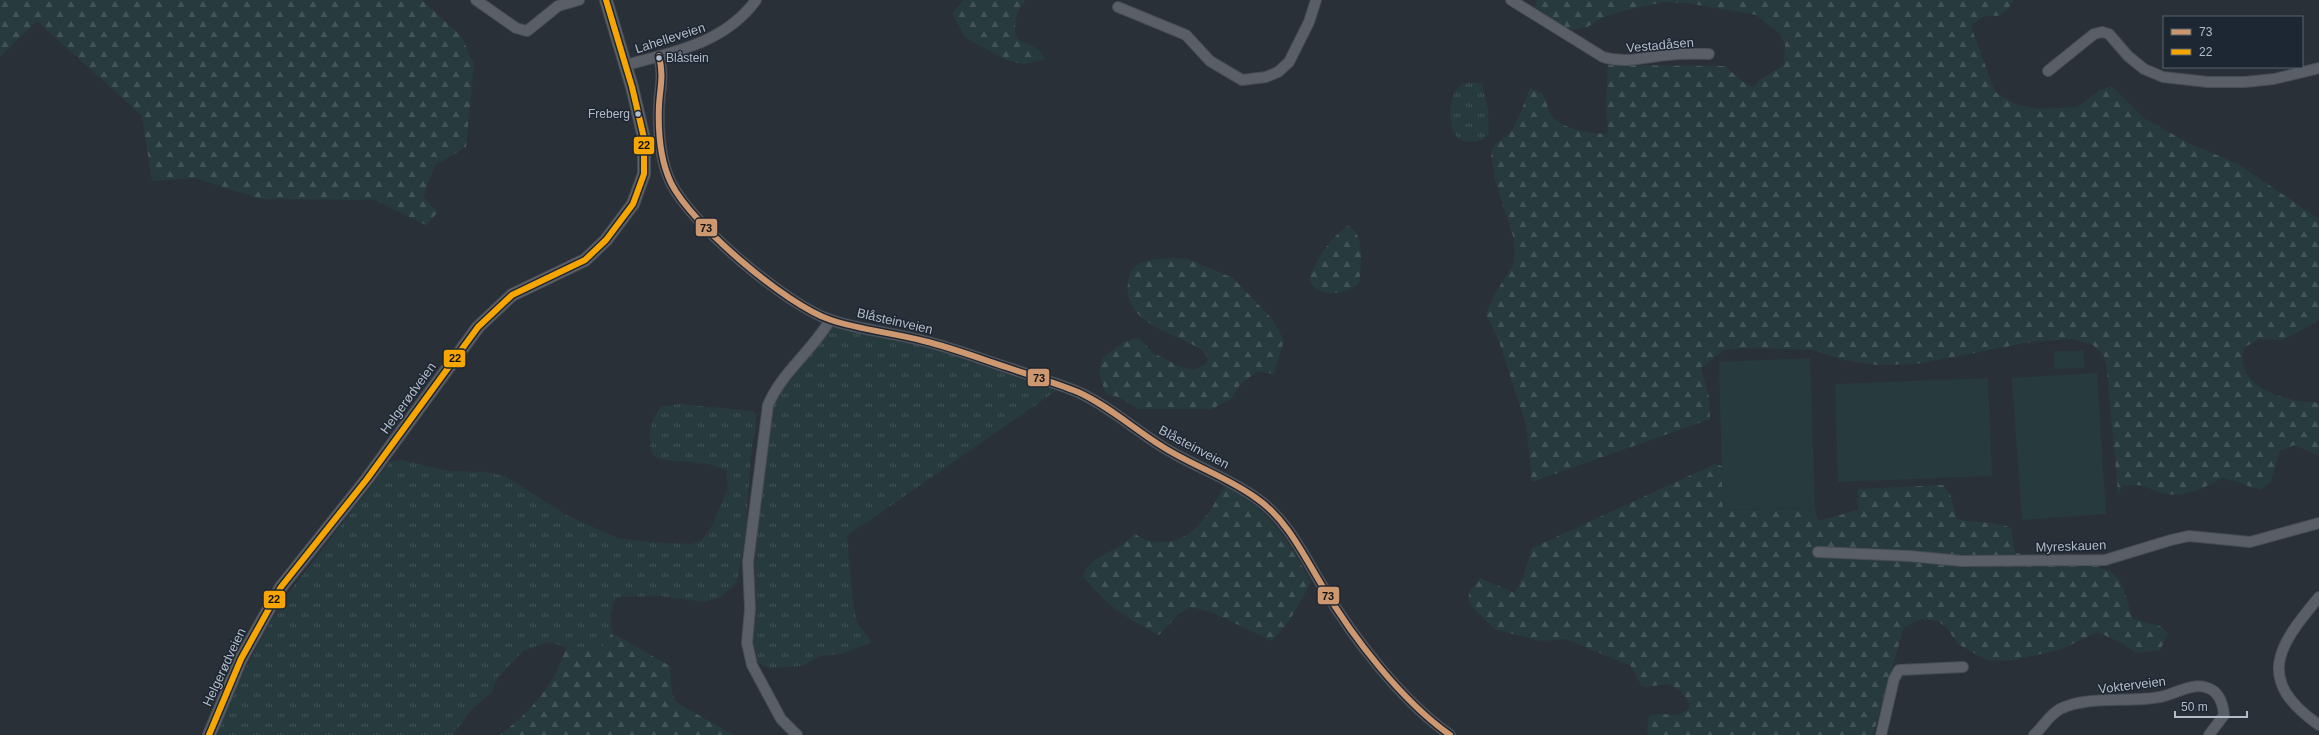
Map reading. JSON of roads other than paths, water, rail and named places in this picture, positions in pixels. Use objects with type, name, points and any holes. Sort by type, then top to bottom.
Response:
[{"type":"main road","name":"Helgerødveien","points":[[209,735],[241,659],[281,587],[367,479],[478,327],[512,295],[585,260],[606,240],[633,204],[644,174],[645,155],[640,119],[626,65],[606,0]]},
{"type":"street","points":[[476,0],[516,28],[527,31],[558,6],[579,0]]},
{"type":"street","name":"Lahelleveien","points":[[626,65],[693,46],[720,35],[736,23],[756,0]]},
{"type":"street","points":[[1118,7],[1186,35],[1210,61],[1242,80],[1266,77],[1278,72],[1289,62],[1309,22],[1316,0]]},
{"type":"street","name":"Vestadåsen","points":[[1511,0],[1603,57],[1615,61],[1629,61],[1668,54],[1709,54]]},
{"type":"street","points":[[2048,71],[2094,34],[2102,32],[2110,34],[2128,56],[2144,69],[2163,77],[2208,82],[2245,82],[2274,79],[2319,68]]},
{"type":"street","name":"Blåsteinveien","points":[[659,56],[663,73],[659,105],[660,140],[666,170],[676,190],[705,226],[767,281],[802,305],[830,320],[926,341],[1080,393],[1164,448],[1235,484],[1260,500],[1284,526],[1306,557],[1334,605],[1388,676],[1432,722],[1450,735]]},
{"type":"street","points":[[797,735],[781,719],[749,656],[746,643],[750,609],[748,562],[768,405],[774,391],[783,377],[822,333],[830,320]]},
{"type":"street","name":"Myreskauen","points":[[1818,552],[1909,556],[1962,562],[2105,560],[2189,536],[2250,542],[2319,523]]},
{"type":"street","points":[[2319,597],[2296,625],[2282,649],[2279,663],[2283,689],[2289,700],[2319,725]]},
{"type":"street","points":[[1880,735],[1894,679],[1900,670],[1964,667]]},
{"type":"street","name":"Vokterveien","points":[[2034,735],[2052,714],[2060,709],[2073,705],[2160,697],[2196,686],[2207,688],[2216,692],[2223,705],[2224,715],[2209,735]]},
{"type":"place","name":"Blåstein","points":[[659,58]]},
{"type":"place","name":"Freberg","points":[[638,114]]}]
